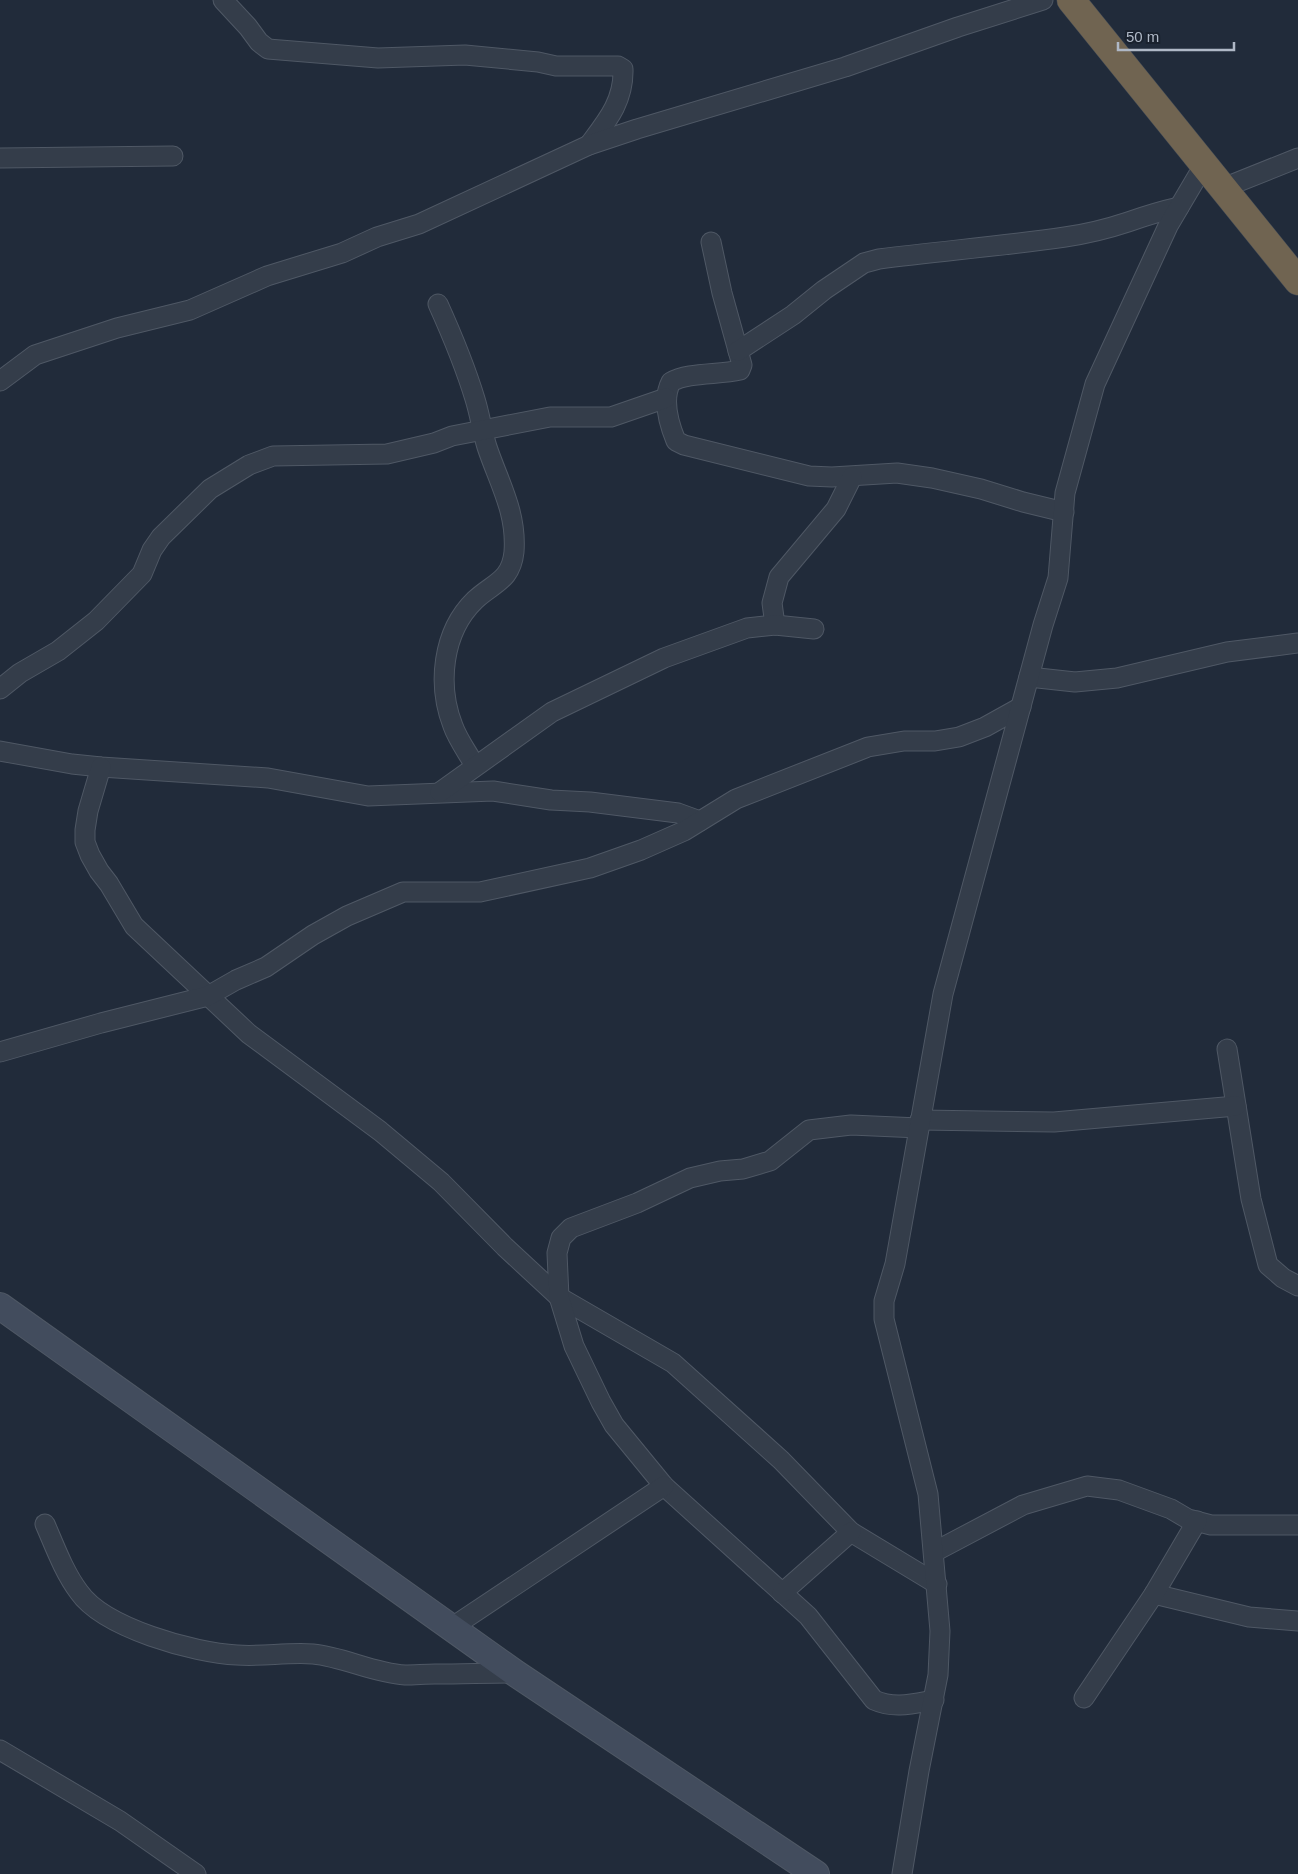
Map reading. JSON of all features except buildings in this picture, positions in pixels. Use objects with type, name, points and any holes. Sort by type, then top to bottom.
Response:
[{"type":"highway","points":[[1071,0],[1298,281]]},
{"type":"street","points":[[223,0],[259,42],[268,49],[378,58],[466,55],[538,62],[556,66],[604,68],[618,66],[623,69],[623,88],[617,105],[589,145]]},
{"type":"street","points":[[0,381],[35,355],[117,328],[190,310],[267,276],[342,253],[377,237],[419,224],[589,145],[845,67],[958,27],[1043,0]]},
{"type":"street","points":[[0,158],[173,156]]},
{"type":"street","points":[[1223,188],[1295,161]]},
{"type":"street","points":[[902,1874],[938,1675],[940,1631],[928,1494],[884,1319],[884,1301],[895,1264],[943,994],[1058,578],[1065,493],[1095,384],[1168,226],[1204,165]]},
{"type":"street","points":[[738,351],[793,315],[824,290],[864,263],[896,257],[1064,237],[1102,230],[1158,211],[1179,207]]},
{"type":"street","points":[[712,242],[722,293],[742,365],[740,370],[679,377],[671,382],[666,398],[676,441],[684,445],[809,476],[852,477],[897,473],[932,478],[981,489],[1064,512]]},
{"type":"street","points":[[438,304],[457,348],[475,400],[482,430],[512,513],[514,554],[510,571],[497,584],[475,600],[455,627],[448,642],[445,671],[446,705],[453,728],[475,766]]},
{"type":"street","points":[[0,689],[20,673],[58,651],[96,621],[142,574],[152,550],[161,537],[210,490],[249,465],[273,456],[387,454],[434,443],[452,436],[550,416],[612,417],[666,398]]},
{"type":"street","points":[[774,626],[772,602],[779,577],[836,508],[852,477]]},
{"type":"street","points":[[440,792],[552,712],[664,658],[748,628],[774,626],[814,629]]},
{"type":"street","points":[[1030,677],[1075,682],[1117,678],[1227,652],[1298,643]]},
{"type":"street","points":[[0,1052],[101,1023],[208,996],[236,980],[266,967],[313,935],[347,916],[403,892],[480,892],[581,870],[641,850],[684,830],[736,799],[868,747],[904,741],[935,741],[959,737],[985,727],[1021,707]]},
{"type":"street","points":[[0,750],[72,764],[268,778],[368,796],[493,791],[551,800],[590,802],[678,812],[700,821]]},
{"type":"street","points":[[101,767],[85,830],[85,842],[99,871],[134,926],[249,1034],[380,1131],[441,1182],[505,1247],[559,1297],[673,1363],[781,1460],[851,1532],[937,1584]]},
{"type":"street","points":[[1227,1049],[1251,1199],[1268,1265],[1283,1278],[1298,1286]]},
{"type":"street","points":[[934,1700],[910,1705],[886,1706],[874,1700],[808,1616],[664,1486],[614,1425],[574,1346],[559,1297],[557,1253],[562,1238],[571,1228],[637,1203],[690,1178],[720,1171],[743,1169],[770,1161],[809,1130],[851,1124],[1054,1122],[1236,1106]]},
{"type":"street","points":[[0,1306],[514,1673],[808,1873]]},
{"type":"street","points":[[451,1628],[664,1486]]},
{"type":"street","points":[[934,1552],[1023,1505],[1087,1486],[1119,1490],[1210,1525],[1298,1525]]},
{"type":"street","points":[[1084,1698],[1154,1594],[1198,1521]]},
{"type":"street","points":[[45,1524],[57,1552],[79,1592],[91,1604],[130,1628],[172,1642],[216,1654],[240,1656],[285,1654],[329,1656],[385,1672],[405,1675],[514,1673]]},
{"type":"street","points":[[782,1593],[851,1532]]},
{"type":"street","points":[[1154,1594],[1249,1617],[1298,1621]]},
{"type":"street","points":[[0,1750],[120,1821],[196,1874]]}]
